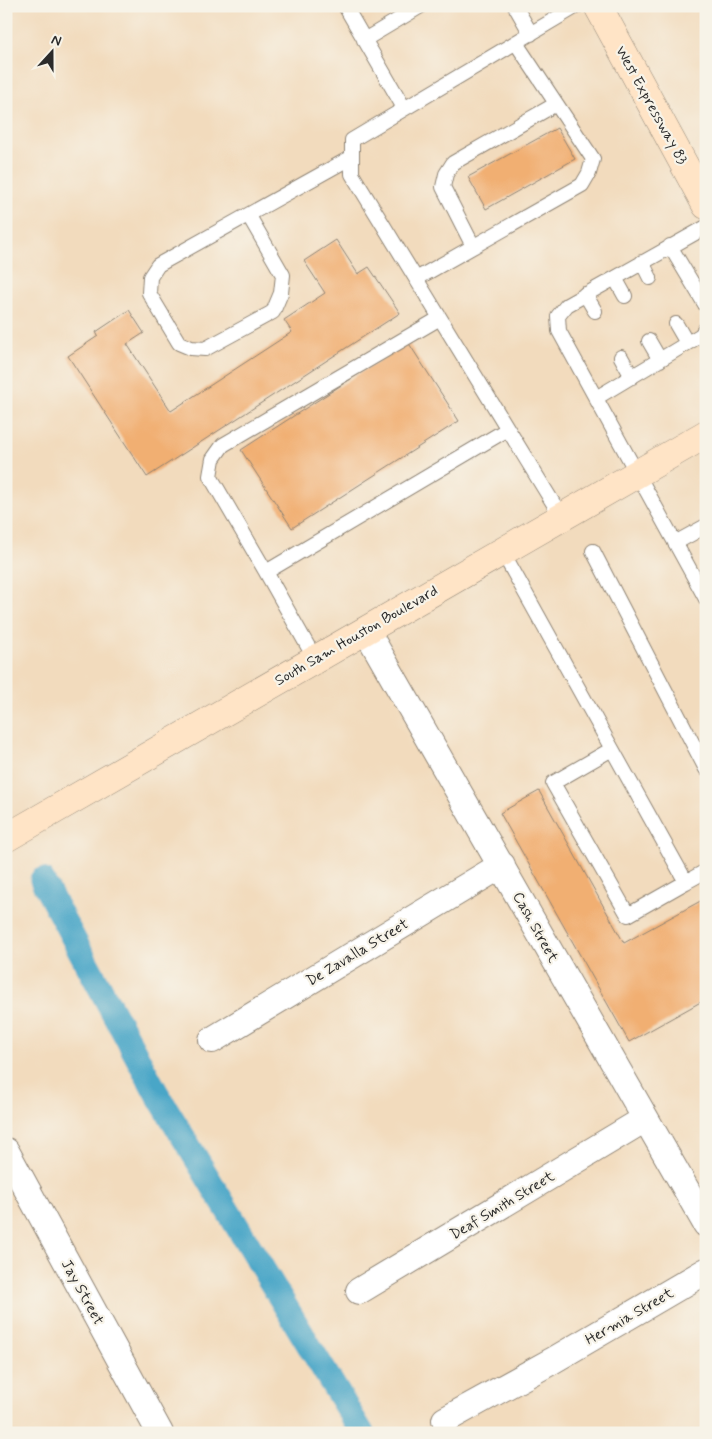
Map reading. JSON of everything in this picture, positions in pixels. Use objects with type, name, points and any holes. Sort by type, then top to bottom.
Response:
[{"type":"main road","name":"West Expressway 83","points":[[598,6],[706,204]]},
{"type":"main road","points":[[684,164],[706,185]]},
{"type":"main road","name":"South Sam Houston Boulevard","points":[[6,838],[706,434]]},
{"type":"street","name":"Cash Street","points":[[366,630],[706,1224]]},
{"type":"street","name":"De Zavalla Street","points":[[212,1040],[502,865]]},
{"type":"street","name":"Deaf Smith Street","points":[[359,1291],[645,1119]]},
{"type":"street","name":"Jay Street","points":[[6,1151],[160,1433]]},
{"type":"street","name":"Hermia Street","points":[[445,1420],[552,1362],[706,1271]]},
{"type":"lane","points":[[345,6],[404,108]]},
{"type":"lane","points":[[364,40],[421,6]]},
{"type":"lane","points":[[516,6],[530,34]]},
{"type":"lane","points":[[561,516],[352,174],[352,140],[577,6]]},
{"type":"lane","points":[[416,279],[582,185],[590,173],[593,159],[516,43]]},
{"type":"lane","points":[[473,246],[443,187],[446,174],[453,163],[556,104]]},
{"type":"lane","points":[[249,216],[283,275],[281,293],[273,312],[205,349],[191,348],[179,343],[149,293],[150,276],[158,265],[352,157]]},
{"type":"lane","points":[[706,226],[567,304],[558,316],[559,330],[706,599]]},
{"type":"lane","points":[[670,246],[706,306]]},
{"type":"lane","points":[[642,262],[650,278]]},
{"type":"lane","points":[[615,278],[625,296]]},
{"type":"lane","points":[[585,294],[595,311]]},
{"type":"lane","points":[[315,658],[210,476],[213,459],[223,446],[440,318]]},
{"type":"lane","points":[[676,324],[687,344]]},
{"type":"lane","points":[[596,398],[687,344],[706,328]]},
{"type":"lane","points":[[649,341],[660,360]]},
{"type":"lane","points":[[621,357],[632,377]]},
{"type":"lane","points":[[266,572],[508,429]]},
{"type":"lane","points":[[675,543],[706,526]]},
{"type":"lane","points":[[502,551],[686,882]]},
{"type":"lane","points":[[593,551],[706,769]]},
{"type":"lane","points":[[612,749],[553,784],[628,916],[706,871]]},
{"type":"building","points":[[557,128],[575,159],[486,209],[468,177]]},
{"type":"building","points":[[336,240],[358,274],[369,267],[400,313],[147,477],[68,356],[98,336],[96,332],[129,310],[144,333],[127,344],[171,411],[292,332],[284,320],[325,293],[304,261]]},
{"type":"building","points":[[408,342],[459,421],[292,528],[241,450]]},
{"type":"building","points":[[539,791],[624,943],[706,898],[706,999],[629,1042],[500,813]]},
{"type":"waterway","points":[[42,880],[156,1092],[362,1433]]}]
